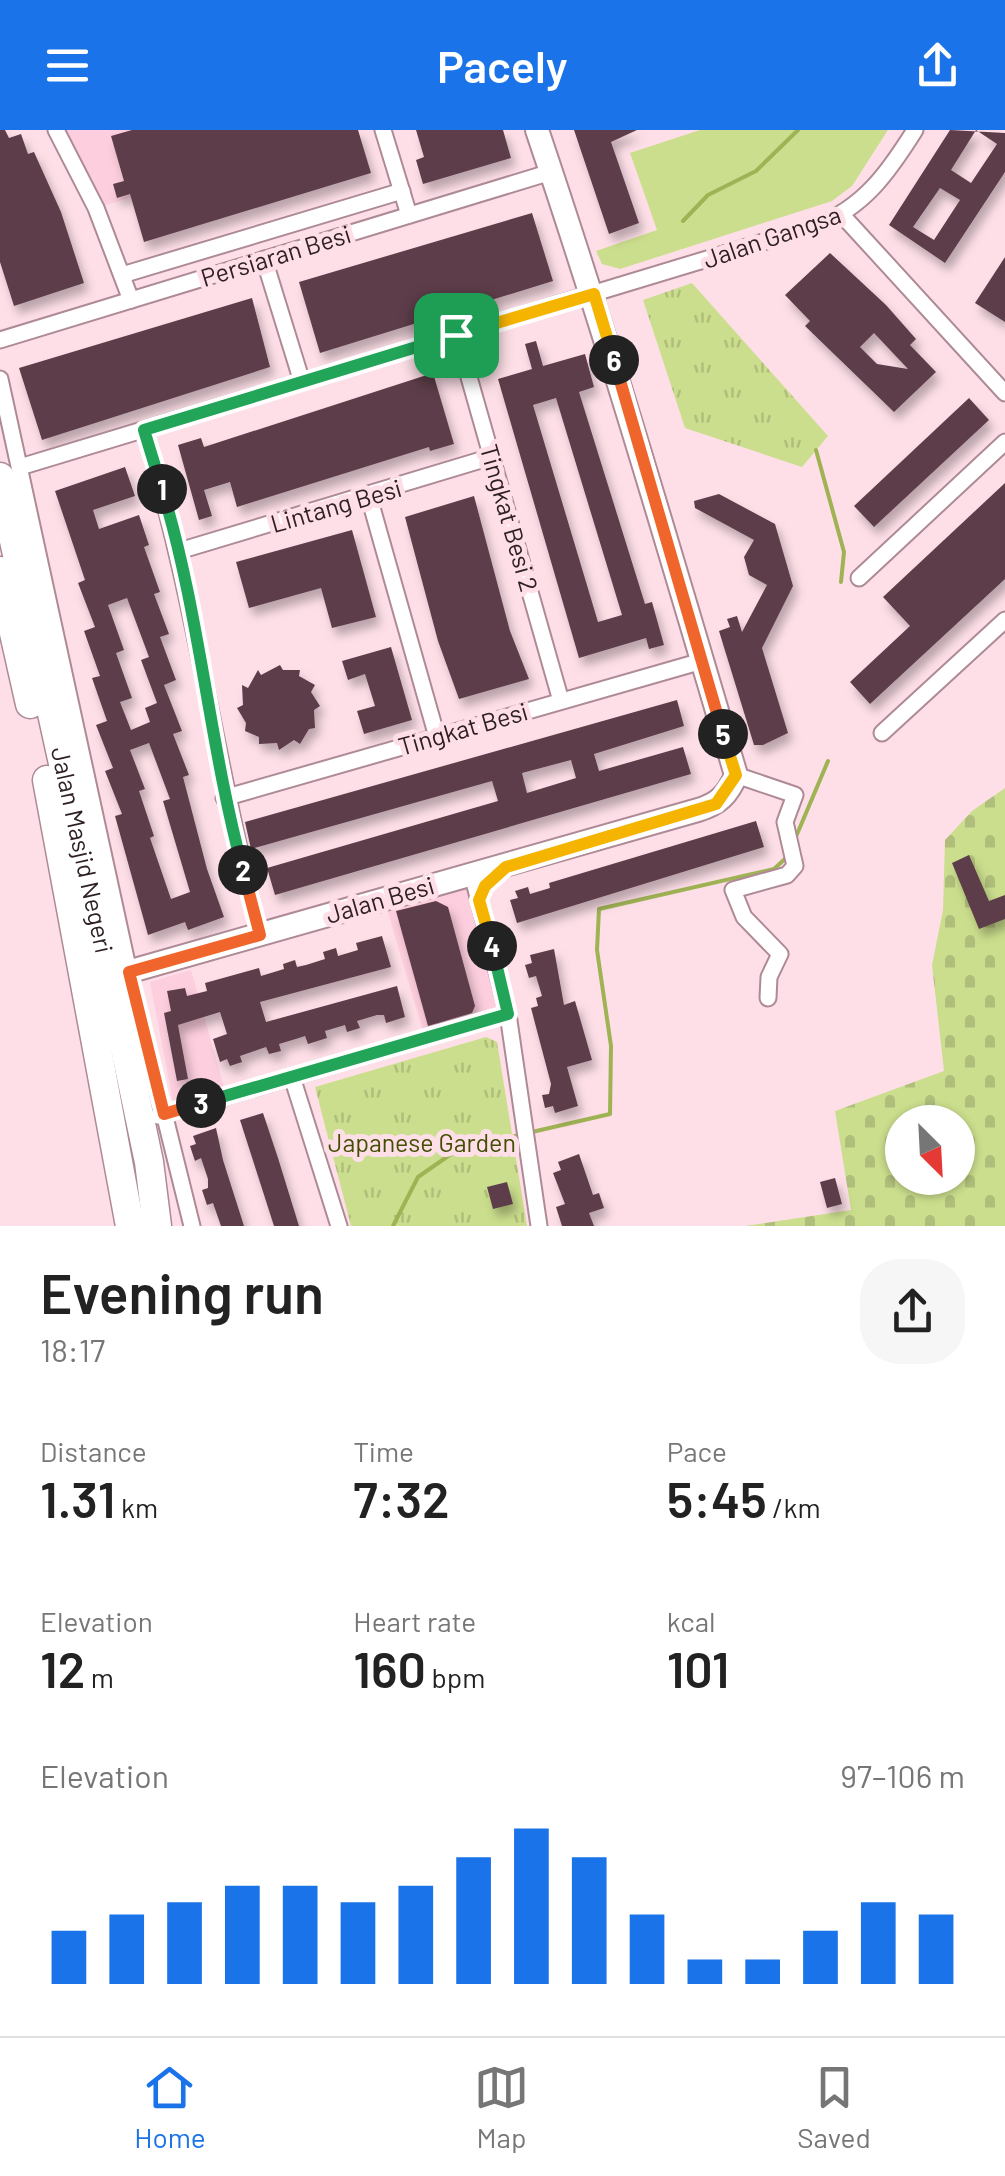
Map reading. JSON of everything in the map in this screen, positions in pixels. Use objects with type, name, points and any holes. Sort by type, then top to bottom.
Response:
[{"type":"highway","name":"Jalan Masjid Negeri","points":[[10,472],[152,1118],[157,1226]]},
{"type":"highway","name":"Jalan Masjid Negeri","points":[[0,572],[57,826],[130,1226]]},
{"type":"highway","points":[[120,974],[103,992],[102,1018],[128,1152],[120,1173]]},
{"type":"street","points":[[56,130],[96,208],[131,300]]},
{"type":"street","points":[[383,130],[409,215]]},
{"type":"street","points":[[537,130],[594,294],[736,775],[795,795],[785,816],[796,866],[787,874],[733,890],[744,917],[780,954],[769,977],[768,998]]},
{"type":"street","name":"Jalan Gangsa","points":[[10,472],[842,215],[883,179],[915,130]]},
{"type":"street","name":"Persiaran Besi","points":[[0,340],[551,172]]},
{"type":"street","points":[[122,275],[402,191]]},
{"type":"street","points":[[842,215],[1005,393]]},
{"type":"street","points":[[264,260],[302,382]]},
{"type":"street","name":"Tingkat Besi 2","points":[[456,335],[561,701]]},
{"type":"street","points":[[0,378],[10,472]]},
{"type":"street","points":[[144,430],[180,551],[224,798],[260,935]]},
{"type":"street","points":[[859,578],[1005,442]]},
{"type":"street","name":"Lintang Besi","points":[[180,551],[369,498],[492,457]]},
{"type":"street","points":[[369,498],[437,737]]},
{"type":"street","points":[[0,614],[19,656]]},
{"type":"street","points":[[882,733],[1005,620]]},
{"type":"street","name":"Tingkat Besi","points":[[224,798],[702,660]]},
{"type":"street","name":"Jalan Besi","points":[[120,974],[708,807],[725,796],[736,775]]},
{"type":"street","points":[[479,900],[485,886],[506,867]]},
{"type":"street","points":[[472,874],[508,1014],[538,1226]]},
{"type":"street","points":[[192,1226],[152,1118],[508,1014]]},
{"type":"street","points":[[292,1077],[338,1226]]},
{"type":"shaded area","points":[[56,130],[352,130],[96,208]]},
{"type":"shaded area","points":[[472,874],[508,1014],[425,1038],[384,899]]},
{"type":"shaded area","points":[[191,970],[224,1087],[173,1101],[150,982]]},
{"type":"green space","points":[[700,130],[888,130],[852,186],[832,201],[620,269],[602,264],[596,251],[657,230],[630,153]]},
{"type":"green space","points":[[692,283],[828,436],[802,467],[685,428],[643,300]]},
{"type":"green space","points":[[1005,788],[1005,1226],[745,1226],[851,1210],[835,1111],[944,1071],[932,965],[943,910],[945,840],[972,811]]},
{"type":"green space","name":"Japanese Garden","points":[[486,1037],[497,1042],[527,1226],[351,1226],[315,1087]]},
{"type":"building","points":[[0,130],[5,130],[9,138],[21,134],[28,154],[34,152],[61,212],[84,283],[14,306],[0,262]]},
{"type":"building","points":[[132,130],[358,130],[371,173],[144,242],[130,194],[117,198],[113,184],[124,181],[111,136]]},
{"type":"building","points":[[416,130],[503,130],[511,158],[423,184],[416,160],[424,157]]},
{"type":"building","points":[[574,130],[637,130],[611,142],[639,223],[609,234]]},
{"type":"building","points":[[950,130],[975,131],[951,170],[971,183],[997,144],[978,132],[1005,133],[1005,172],[945,263],[889,225]],"holes":[[[940,188],[960,200],[934,240],[913,227]]]},
{"type":"building","points":[[532,213],[553,281],[320,353],[299,282]]},
{"type":"building","points":[[830,253],[886,305],[916,339],[910,345],[936,372],[894,412],[805,326],[810,321],[785,295]],"holes":[[[874,333],[908,369],[877,364],[860,347]]]},
{"type":"building","points":[[1005,257],[1005,322],[975,303]]},
{"type":"building","points":[[252,298],[270,367],[42,440],[19,368]]},
{"type":"building","points":[[536,341],[543,366],[585,354],[594,387],[579,392],[645,604],[652,602],[664,645],[649,649],[646,638],[579,658],[498,379],[532,369],[525,344]],"holes":[[[556,398],[622,615],[598,622],[533,405]]]},
{"type":"building","points":[[433,373],[454,444],[430,451],[429,447],[237,507],[230,482],[204,490],[212,516],[199,520],[178,445],[201,438],[204,447]]},
{"type":"building","points":[[969,398],[989,420],[874,527],[854,506]]},
{"type":"building","points":[[125,467],[135,496],[93,510],[99,529],[139,515],[149,545],[144,547],[160,592],[154,594],[169,634],[160,637],[176,680],[164,685],[182,731],[173,734],[189,775],[183,777],[224,917],[188,930],[185,922],[148,935],[115,816],[122,814],[105,771],[113,768],[96,725],[107,721],[92,678],[100,676],[84,631],[95,627],[78,583],[85,580],[55,491]],"holes":[[[127,598],[149,657],[141,660],[157,703],[145,708],[150,722],[131,730],[120,702],[132,698],[116,653],[124,650],[108,605]],[[149,743],[170,799],[163,801],[190,892],[171,899],[150,838],[154,836],[139,791],[145,789],[130,750]]]},
{"type":"building","points":[[1005,483],[1005,579],[870,704],[850,682],[910,626],[883,597]]},
{"type":"building","points":[[719,494],[775,524],[793,586],[762,648],[788,733],[763,745],[754,745],[719,631],[730,627],[727,619],[737,616],[742,632],[767,585],[749,575],[744,557],[754,540],[695,508],[694,501]]},
{"type":"building","points":[[474,496],[510,631],[529,679],[459,699],[438,641],[405,517]]},
{"type":"building","points":[[352,530],[376,617],[332,628],[321,588],[249,608],[236,562]]},
{"type":"building","points":[[391,647],[412,720],[364,734],[357,711],[375,706],[365,674],[348,680],[342,661]]},
{"type":"building","points":[[280,665],[283,670],[300,670],[299,676],[315,685],[311,692],[320,706],[314,710],[315,728],[309,729],[300,744],[294,740],[279,750],[277,743],[259,744],[259,737],[245,731],[246,723],[237,708],[243,705],[242,685],[248,688],[258,670],[261,675]]},
{"type":"building","points":[[677,700],[684,726],[594,754],[599,771],[683,747],[691,774],[275,895],[267,868],[498,801],[492,781],[251,849],[245,822]],"holes":[[[571,760],[576,778],[527,793],[522,773]]]},
{"type":"building","points":[[756,821],[764,847],[517,923],[510,900],[518,898],[515,891],[528,887],[530,894],[550,888],[549,883]]},
{"type":"building","points":[[969,855],[989,901],[1005,895],[1005,919],[979,929],[952,863]]},
{"type":"building","points":[[436,901],[448,907],[475,1006],[472,1013],[428,1026],[396,911]]},
{"type":"building","points":[[382,936],[391,967],[260,1002],[266,1022],[397,986],[405,1017],[386,1023],[384,1015],[377,1015],[357,1021],[360,1028],[347,1032],[345,1025],[325,1031],[327,1038],[308,1044],[305,1036],[279,1044],[281,1051],[269,1054],[266,1047],[240,1056],[242,1062],[230,1066],[227,1059],[220,1062],[213,1039],[227,1034],[220,1012],[178,1025],[188,1079],[177,1081],[164,1013],[171,1011],[167,991],[185,988],[187,996],[207,991],[205,983],[259,968],[261,976],[284,969],[283,964],[295,960],[297,967],[306,965],[325,959],[323,952],[336,948],[338,956],[358,950],[356,943]]},
{"type":"building","points":[[554,949],[564,1005],[575,1001],[592,1060],[567,1067],[578,1106],[555,1113],[553,1106],[545,1108],[542,1095],[549,1094],[551,1084],[531,1008],[538,1006],[536,998],[542,996],[536,976],[529,978],[525,965],[532,963],[530,955]]},
{"type":"building","points":[[263,1113],[299,1226],[274,1226],[240,1120]]},
{"type":"building","points":[[216,1128],[244,1226],[221,1226],[213,1203],[207,1205],[202,1190],[208,1188],[208,1179],[201,1158],[195,1161],[190,1146],[196,1144],[193,1136]]},
{"type":"building","points":[[579,1154],[593,1195],[599,1193],[604,1208],[589,1213],[594,1226],[562,1226],[556,1207],[565,1204],[553,1173],[561,1170],[558,1162]]},
{"type":"building","points":[[835,1178],[842,1204],[827,1208],[820,1182]]},
{"type":"building","points":[[507,1182],[513,1204],[493,1209],[487,1187]]},
{"type":"waterway","points":[[683,221],[708,195],[756,171],[798,130]]},
{"type":"waterway","points":[[816,450],[844,552],[841,582]]},
{"type":"waterway","points":[[795,839],[828,761]]},
{"type":"waterway","points":[[532,1132],[610,1114],[611,1046],[597,950],[599,909],[774,869],[787,857]]},
{"type":"waterway","points":[[393,1226],[418,1177],[454,1152],[523,1134]]},
{"type":"route","points":[[594,294],[736,775],[731,788],[716,804],[506,867],[493,876],[479,900],[508,1014],[164,1114],[129,972],[260,935],[224,798],[180,551],[144,430],[456,335],[594,294]]}]
